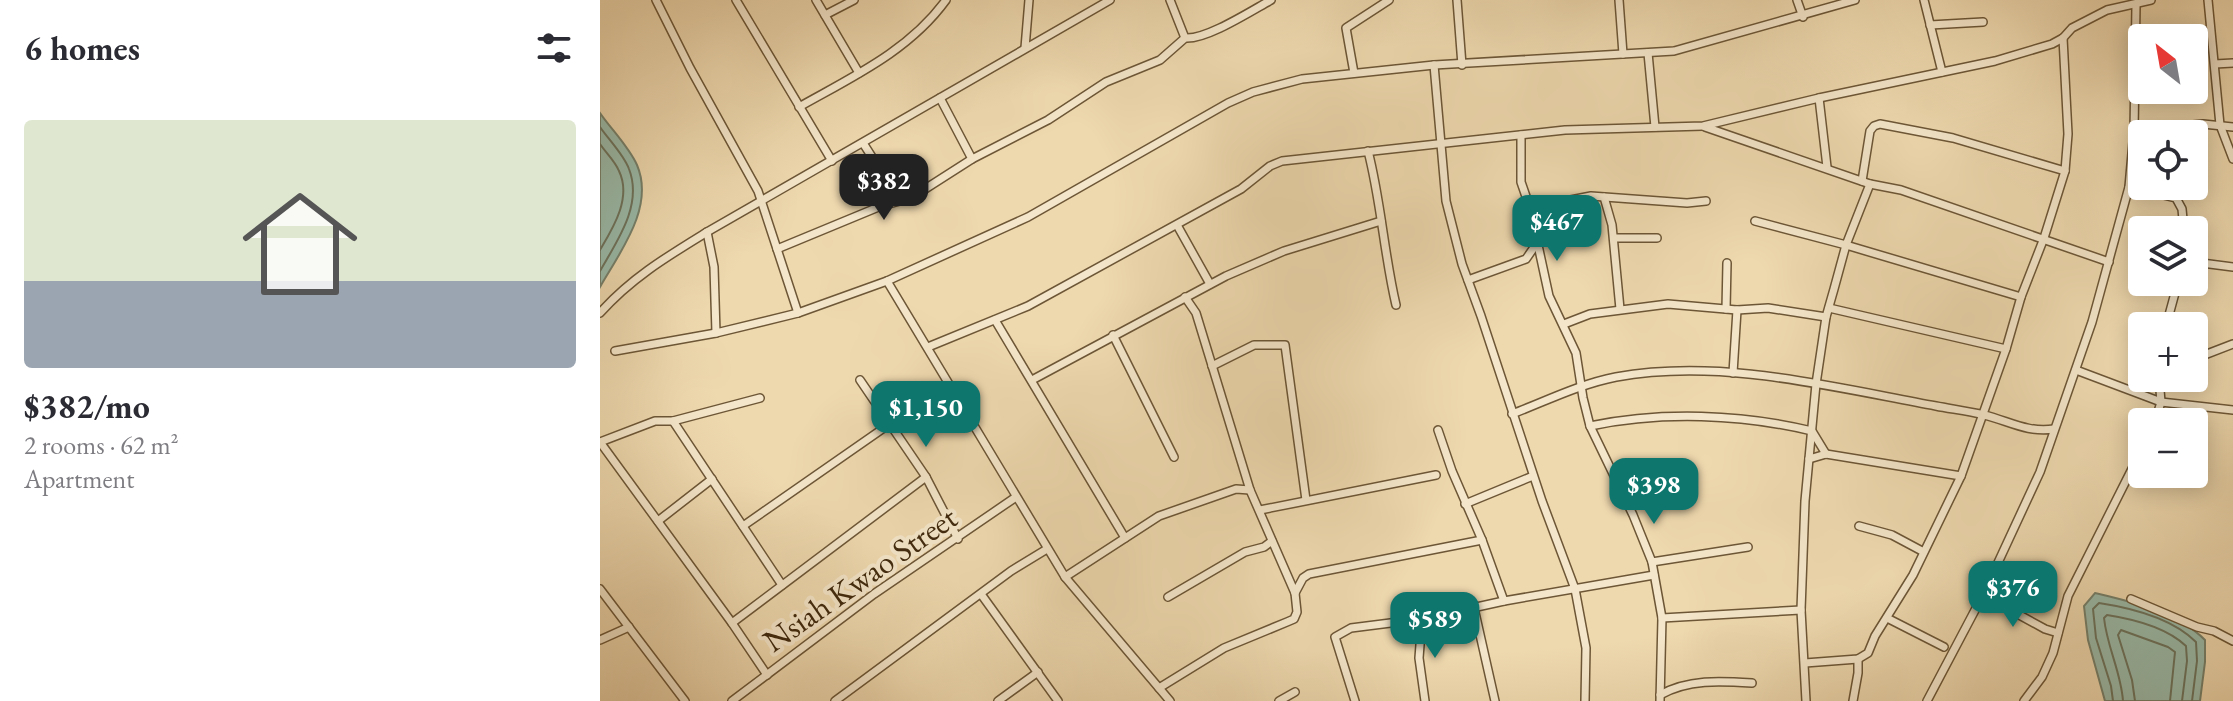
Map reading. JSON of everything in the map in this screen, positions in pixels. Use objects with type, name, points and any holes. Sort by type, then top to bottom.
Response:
[{"type":"street","points":[[656,0],[762,202],[798,313]]},
{"type":"street","points":[[736,0],[832,161]]},
{"type":"street","points":[[816,0],[859,73]]},
{"type":"street","points":[[825,15],[854,0]]},
{"type":"street","points":[[799,107],[859,73],[916,33],[946,0]]},
{"type":"street","points":[[1025,48],[1029,0]]},
{"type":"street","points":[[600,313],[647,269],[707,232],[1110,0]]},
{"type":"street","points":[[1170,0],[1185,38]]},
{"type":"street","points":[[1185,38],[1190,40],[1214,30],[1271,0]]},
{"type":"street","points":[[1354,73],[1346,28],[1389,0]]},
{"type":"street","points":[[1457,0],[1462,65]]},
{"type":"street","points":[[1619,0],[1623,54]]},
{"type":"street","points":[[1797,0],[1803,17]]},
{"type":"street","points":[[615,351],[716,333],[798,313],[887,281],[1028,217],[1228,103],[1253,92],[1302,79],[1354,73],[1434,65],[1648,53],[1701,45],[1855,0]]},
{"type":"street","points":[[1924,0],[1942,72]]},
{"type":"street","points":[[928,347],[1028,306],[1241,189],[1270,166],[1282,161],[1521,135],[1703,126],[1995,61],[2063,38],[2072,28],[2107,10],[2151,0]]},
{"type":"street","points":[[2208,0],[2220,125],[2233,159]]},
{"type":"street","points":[[2134,120],[2136,5]]},
{"type":"street","points":[[1930,25],[1983,22]]},
{"type":"street","points":[[777,249],[918,195],[972,159],[1048,120],[1106,82],[1160,60],[1185,38]]},
{"type":"street","points":[[1805,663],[1858,659],[1868,653],[1913,575],[1961,476],[2065,171],[2068,134],[2063,38]]},
{"type":"street","points":[[1648,53],[1655,127]]},
{"type":"street","points":[[2215,64],[2233,63]]},
{"type":"street","points":[[1434,65],[1446,201],[1512,414],[1575,589],[1586,648],[1585,701]]},
{"type":"street","points":[[940,98],[972,159]]},
{"type":"street","points":[[1819,98],[1827,167]]},
{"type":"street","points":[[1806,701],[1801,610],[1816,384],[1828,313],[1866,182],[1870,131],[1880,124],[1953,138],[2065,171]]},
{"type":"street","points":[[2208,124],[2233,127]]},
{"type":"street","points":[[1703,126],[2109,262]]},
{"type":"street","points":[[1521,135],[1521,182],[1530,208],[1549,296],[1576,353],[1580,387],[1590,426],[1652,562],[1662,618],[1660,698]]},
{"type":"street","points":[[863,143],[900,201]]},
{"type":"street","points":[[1368,151],[1396,305]]},
{"type":"street","points":[[1927,701],[1983,595],[2040,472],[2092,322],[2128,191]]},
{"type":"street","points":[[1530,208],[1578,197],[1622,197],[1687,203],[1706,201]]},
{"type":"street","points":[[1604,197],[1614,238],[1620,309]]},
{"type":"street","points":[[1610,214],[1622,197]]},
{"type":"street","points":[[1032,380],[1210,284],[1284,251],[1381,221]]},
{"type":"street","points":[[1755,221],[2021,297]]},
{"type":"street","points":[[1177,225],[1210,284]]},
{"type":"street","points":[[707,232],[714,267],[716,333]]},
{"type":"street","points":[[1614,238],[1657,238]]},
{"type":"street","points":[[1468,280],[1526,259],[1537,243]]},
{"type":"street","points":[[1726,309],[1727,263]]},
{"type":"street","points":[[2208,264],[2233,267]]},
{"type":"street","points":[[887,281],[1065,577],[1170,701]]},
{"type":"street","points":[[1159,688],[1224,648],[1294,619],[1297,603],[1250,490],[1196,313],[1185,297]]},
{"type":"street","points":[[1564,324],[1590,314],[1680,304],[1737,310],[1768,308],[1828,313],[2006,349]]},
{"type":"street","points":[[1733,373],[1737,310]]},
{"type":"street","points":[[995,320],[1125,538]]},
{"type":"street","points":[[1113,335],[1174,457]]},
{"type":"street","points":[[2208,354],[2233,344]]},
{"type":"street","points":[[1212,366],[1254,345],[1285,345],[1306,500]]},
{"type":"street","points":[[2076,370],[2161,402],[2233,410]]},
{"type":"street","points":[[1512,414],[1580,387],[1631,375],[1733,373],[1816,384],[1984,415],[2037,431],[2054,429]]},
{"type":"street","points":[[860,380],[926,477],[958,539]]},
{"type":"street","points":[[2159,408],[2160,392]]},
{"type":"street","points":[[760,398],[673,421],[655,421],[600,442],[767,675]]},
{"type":"street","points":[[1590,426],[1654,418],[1699,417],[1753,422],[1812,431],[1826,454]]},
{"type":"street","points":[[673,421],[782,585]]},
{"type":"street","points":[[743,526],[891,423]]},
{"type":"street","points":[[1438,430],[1504,601]]},
{"type":"street","points":[[2037,431],[2048,446]]},
{"type":"street","points":[[1809,459],[1826,454],[1961,476]]},
{"type":"street","points":[[1260,510],[1436,475]]},
{"type":"street","points":[[1465,504],[1533,476]]},
{"type":"street","points":[[2024,701],[2042,677],[2053,653],[2071,588],[2128,476]]},
{"type":"street","points":[[732,623],[926,477]]},
{"type":"street","points":[[658,521],[712,479]]},
{"type":"street","points":[[1065,577],[1173,510],[1236,489],[1250,490]]},
{"type":"street","name":"Nsiah Kwao Street","points":[[732,701],[874,594],[1016,497]]},
{"type":"street","points":[[1859,526],[1892,535],[1922,551]]},
{"type":"street","points":[[1295,593],[1303,578],[1309,574],[1482,540]]},
{"type":"street","points":[[1168,597],[1245,552],[1264,547],[1272,541]]},
{"type":"street","points":[[1652,562],[1748,547]]},
{"type":"street","points":[[835,701],[1047,549]]},
{"type":"street","points":[[1355,701],[1335,637],[1351,628],[1422,619],[1504,601],[1654,575]]},
{"type":"street","points":[[600,589],[685,701]]},
{"type":"street","points":[[981,594],[1058,701]]},
{"type":"street","points":[[1983,595],[2058,633]]},
{"type":"street","points":[[2131,599],[2233,641]]},
{"type":"street","points":[[1474,608],[1495,701]]},
{"type":"street","points":[[1662,618],[1801,610]]},
{"type":"street","points":[[1887,618],[1944,647]]},
{"type":"street","points":[[1422,619],[1419,658],[1425,701]]},
{"type":"street","points":[[600,640],[629,627]]},
{"type":"street","points":[[1853,701],[1858,659]]},
{"type":"street","points":[[998,701],[1038,672]]},
{"type":"street","points":[[1660,676],[1675,687]]},
{"type":"street","points":[[1660,698],[1675,687],[1715,681],[1752,683]]},
{"type":"street","points":[[1279,701],[1295,692]]},
{"type":"water","points":[[600,113],[637,165],[642,197],[633,229],[600,287]]},
{"type":"water","points":[[2095,593],[2168,615],[2205,640],[2200,701],[2105,701],[2088,640],[2084,606]]}]
